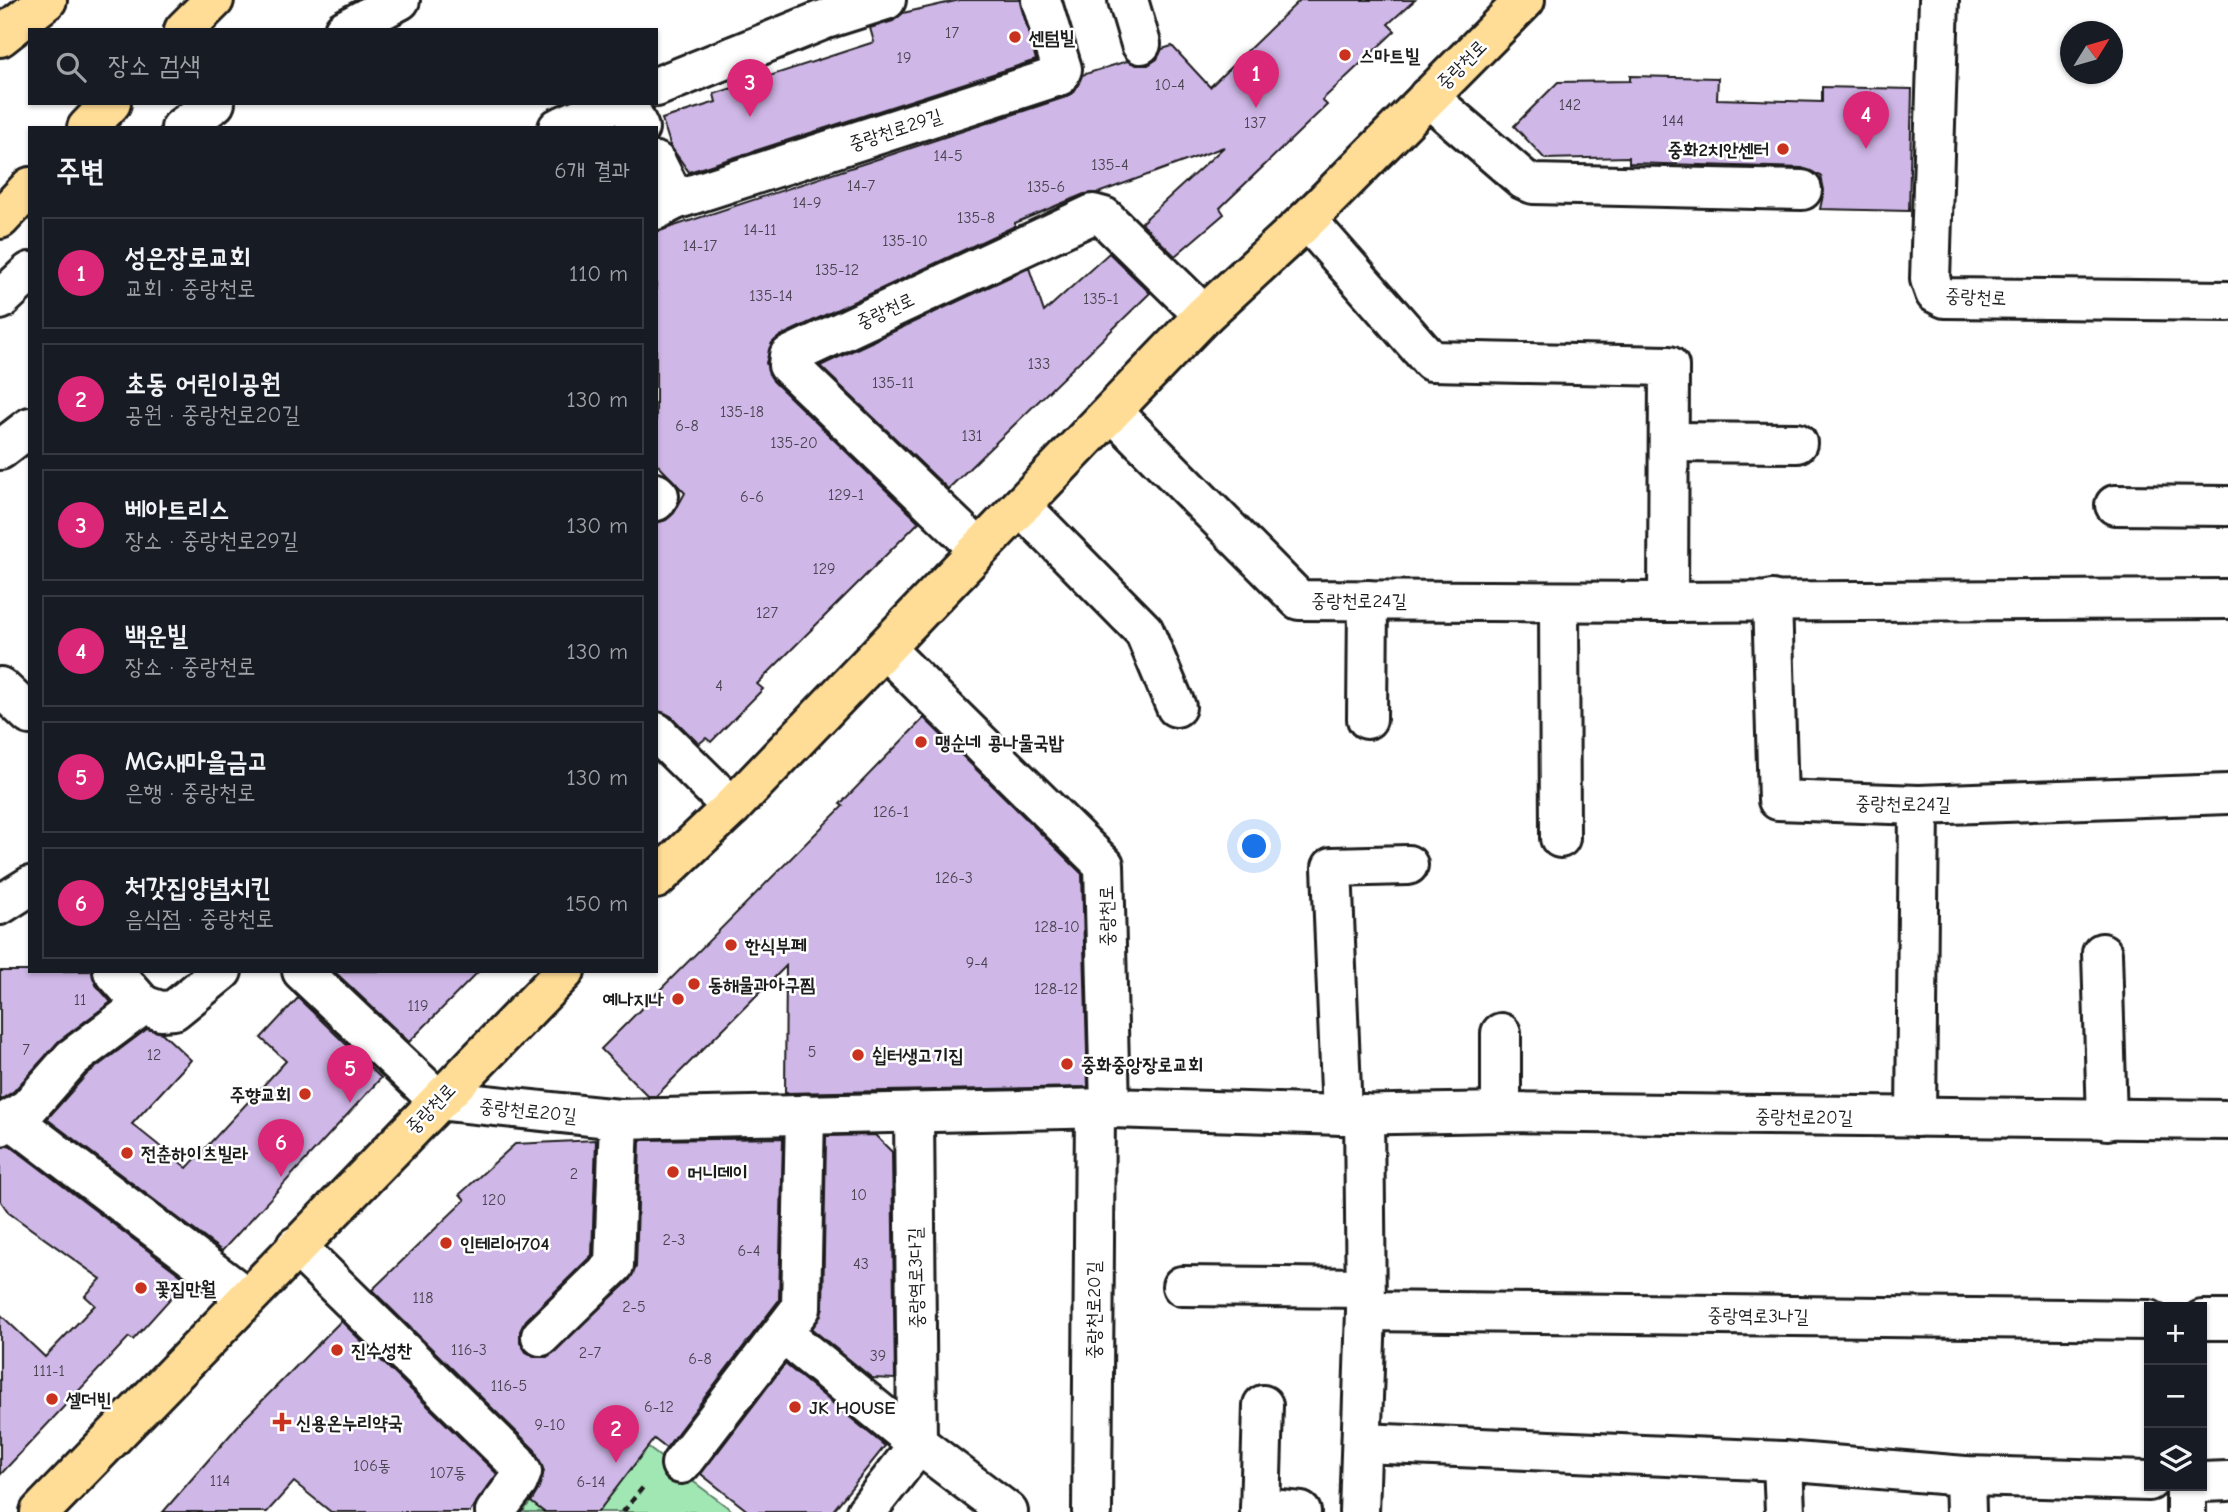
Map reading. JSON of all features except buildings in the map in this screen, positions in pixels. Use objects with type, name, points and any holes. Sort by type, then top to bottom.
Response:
[{"type":"main road","points":[[0,37],[47,0]]},
{"type":"main road","points":[[186,28],[214,0]]},
{"type":"main road","name":"중랑천로","points":[[659,872],[732,807],[1204,316],[1307,220],[1525,0]]},
{"type":"main road","points":[[89,126],[109,105]]},
{"type":"main road","points":[[0,219],[28,189]]},
{"type":"main road","name":"중랑천로","points":[[40,1512],[563,973]]},
{"type":"street","points":[[348,28],[400,0]]},
{"type":"street","points":[[658,86],[823,20],[886,0]]},
{"type":"street","name":"중랑천로29길","points":[[666,205],[1059,76],[1062,69],[1041,0]]},
{"type":"street","points":[[1128,0],[1141,44]]},
{"type":"street","name":"중랑천로","points":[[1938,0],[1930,279],[1935,293],[1945,298],[2228,301]]},
{"type":"street","name":"중랑천로","points":[[1428,97],[1524,180],[1533,184],[1802,190]]},
{"type":"street","points":[[184,126],[212,105]]},
{"type":"street","points":[[563,126],[610,105]]},
{"type":"street","points":[[628,105],[638,126]]},
{"type":"street","points":[[658,171],[666,205]]},
{"type":"street","name":"중랑천로","points":[[979,549],[788,365],[789,355],[1093,214],[1104,217],[1204,316]]},
{"type":"street","points":[[1307,220],[1431,361],[1669,366],[1668,603]]},
{"type":"street","points":[[0,300],[28,274]]},
{"type":"street","name":"중랑천로24길","points":[[1113,412],[1299,600],[1668,603],[1772,600],[2228,599]]},
{"type":"street","points":[[0,450],[28,429]]},
{"type":"street","points":[[1670,442],[1797,443]]},
{"type":"street","points":[[1021,506],[1144,631],[1176,707]]},
{"type":"street","points":[[2115,506],[2228,506]]},
{"type":"street","points":[[1367,719],[1368,600]]},
{"type":"street","name":"중랑천로24길","points":[[1772,600],[1778,800],[1919,805],[2228,793]]},
{"type":"street","points":[[1559,601],[1560,838]]},
{"type":"street","name":"중랑천로","points":[[885,649],[1104,865],[1102,1108]]},
{"type":"street","points":[[0,687],[28,713]]},
{"type":"street","points":[[658,734],[732,807]]},
{"type":"street","points":[[1916,1117],[1919,805]]},
{"type":"street","points":[[1359,1512],[1365,1300],[1353,1114],[1332,867],[1408,865]]},
{"type":"street","points":[[0,905],[28,887]]},
{"type":"street","points":[[2102,953],[2107,1119]]},
{"type":"street","points":[[115,973],[143,1005],[161,1012],[174,1010],[220,973]]},
{"type":"street","points":[[304,973],[438,1100]]},
{"type":"street","points":[[143,1005],[72,1058],[28,1108],[5,1122],[246,1297]]},
{"type":"street","points":[[1501,1033],[1501,1112]]},
{"type":"street","name":"중랑천로20길","points":[[438,1100],[619,1119],[1102,1108],[1353,1114],[1501,1112],[2228,1120]]},
{"type":"street","name":"중랑천로20길","points":[[1092,1512],[1102,1108]]},
{"type":"street","name":"중랑역로3다길","points":[[914,1112],[917,1443]]},
{"type":"street","points":[[681,1464],[803,1302],[804,1114]]},
{"type":"street","points":[[541,1336],[614,1265],[619,1119]]},
{"type":"street","points":[[296,1246],[516,1462],[522,1472],[519,1482],[495,1512]]},
{"type":"street","name":"중랑역로3나길","points":[[1182,1286],[1365,1300],[2144,1320]]},
{"type":"street","points":[[2207,1320],[2228,1320]]},
{"type":"street","points":[[782,1333],[917,1443],[1008,1512]]},
{"type":"street","points":[[1263,1405],[1260,1510],[1301,1512]]},
{"type":"street","points":[[866,1512],[917,1443]]},
{"type":"street","points":[[1362,1443],[1783,1461],[1965,1494],[2144,1481]]},
{"type":"street","points":[[1783,1461],[1785,1512]]},
{"type":"street","points":[[2207,1482],[2228,1481]]},
{"type":"street","points":[[2186,1491],[2186,1512]]},
{"type":"green space","points":[[603,1414],[734,1512],[522,1512]]},
{"type":"place","name":"센텀빌","points":[[1015,37]]},
{"type":"place","name":"스마트빌","points":[[1345,55]]},
{"type":"place","name":"성은장로교회","points":[[1256,108]]},
{"type":"place","name":"베아트리스","points":[[750,117]]},
{"type":"place","name":"중화2치안센터","points":[[1783,149]]},
{"type":"place","name":"백운빌","points":[[1866,149]]},
{"type":"place","name":"맹순네 콩나물국밥","points":[[921,742]]},
{"type":"place","name":"한식부페","points":[[731,945]]},
{"type":"place","name":"동해물과아구찜","points":[[694,984]]},
{"type":"place","name":"예나지나","points":[[678,999]]},
{"type":"place","name":"쉽터생고기집","points":[[858,1055]]},
{"type":"place","name":"중화중앙장로교회","points":[[1067,1064]]},
{"type":"place","name":"주향교회","points":[[305,1094]]},
{"type":"place","name":"MG새마을금고","points":[[350,1103]]},
{"type":"place","name":"전춘하이츠빌라","points":[[127,1153]]},
{"type":"place","name":"머니데이","points":[[673,1172]]},
{"type":"place","name":"처갓집양념치킨","points":[[281,1177]]},
{"type":"place","name":"인테리어704","points":[[446,1243]]},
{"type":"place","name":"꽃집만월","points":[[141,1288]]},
{"type":"place","name":"진수성찬","points":[[337,1350]]},
{"type":"place","name":"셀더빈","points":[[52,1399]]},
{"type":"place","name":"JK HOUSE","points":[[795,1407]]},
{"type":"place","name":"신용온누리약국","points":[[282,1422]]},
{"type":"place","name":"초동 어린이공원","points":[[616,1463]]}]
